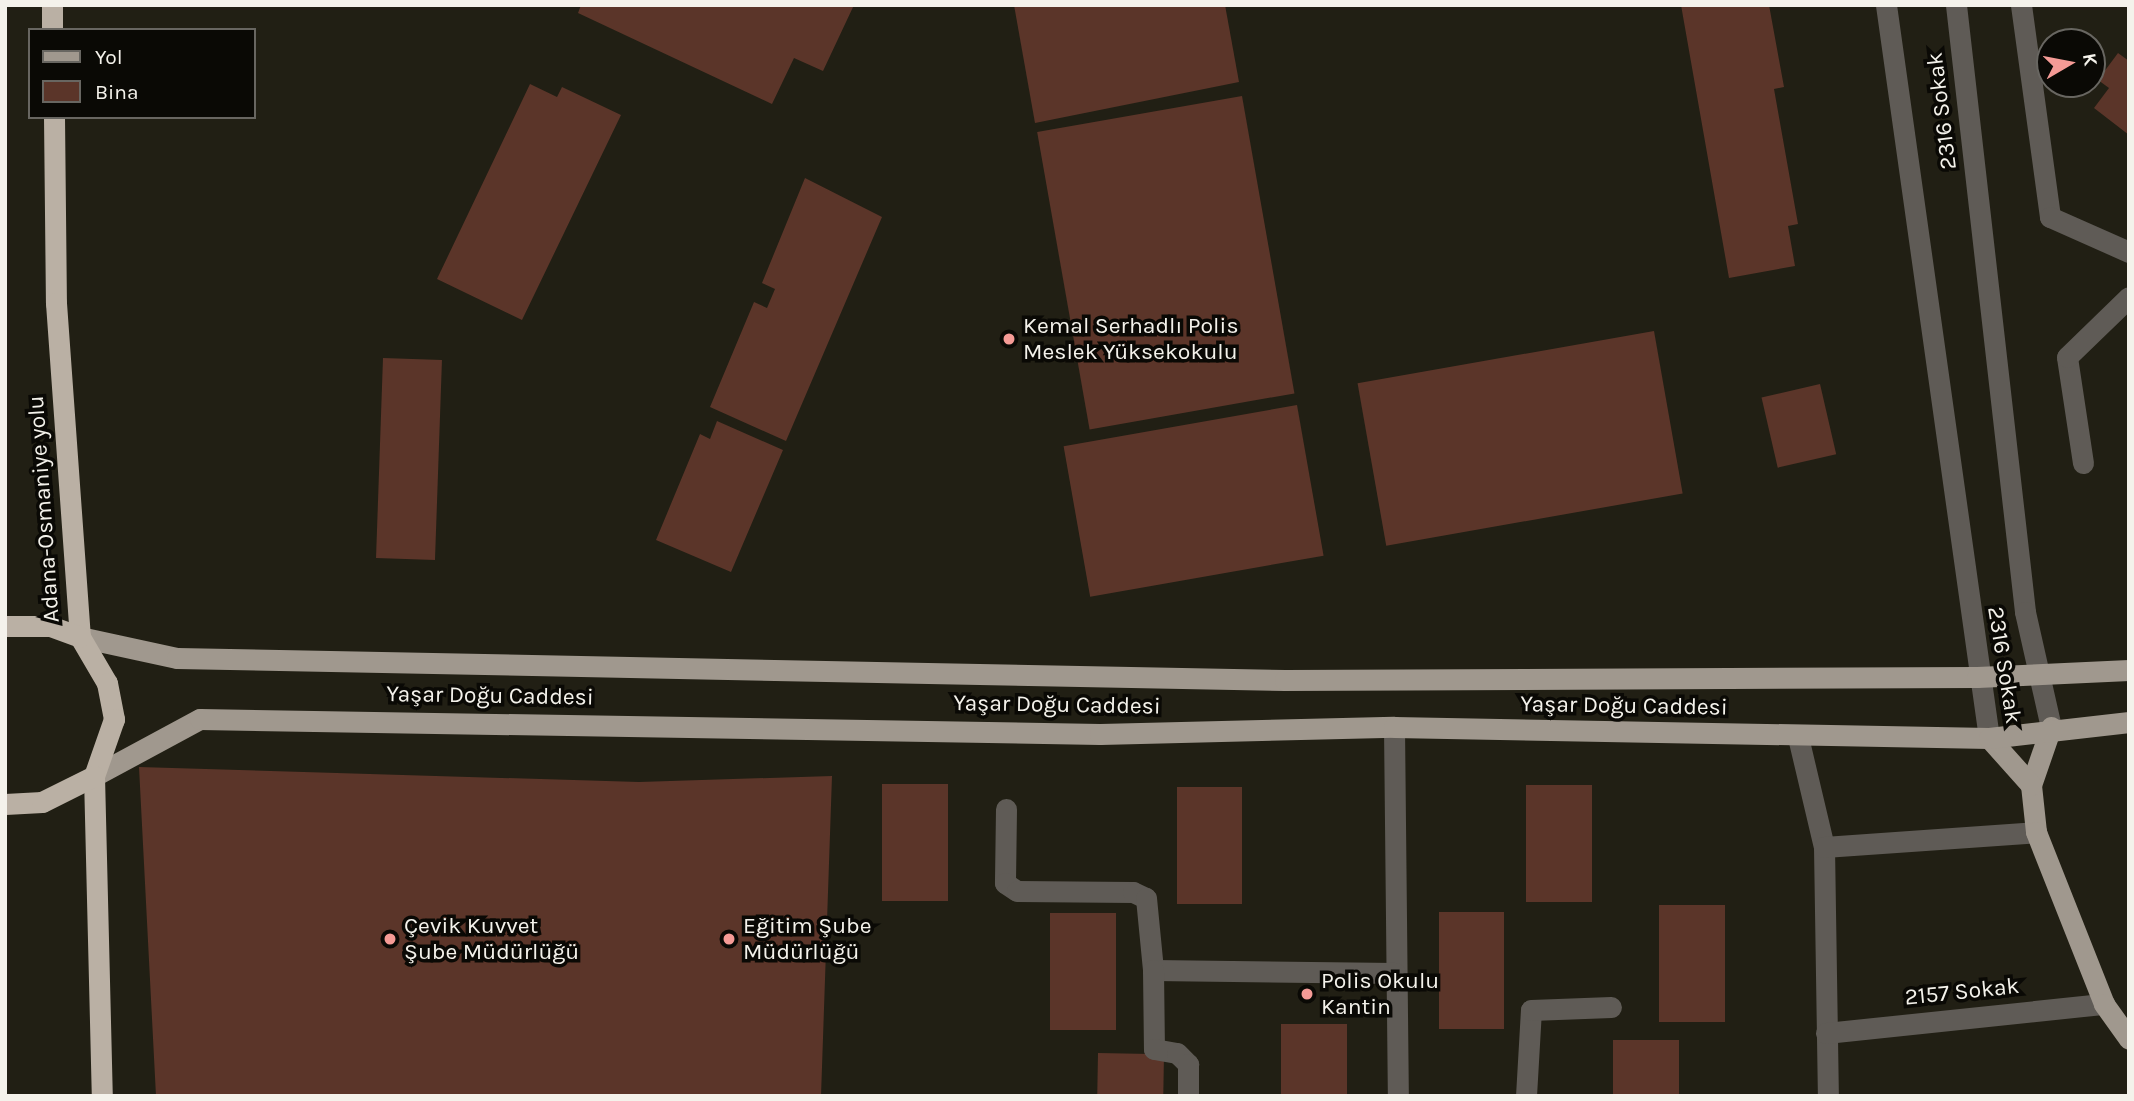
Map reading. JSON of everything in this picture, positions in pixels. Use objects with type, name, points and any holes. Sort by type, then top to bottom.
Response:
[{"type":"highway","points":[[52,5],[52,28]]},
{"type":"highway","name":"Adana-Osmaniye yolu","points":[[54,119],[56,303],[80,637],[107,683],[114,719],[94,776],[102,1096]]},
{"type":"highway","name":"Yaşar Doğu Caddesi","points":[[5,626],[50,626],[80,637]]},
{"type":"highway","name":"Yaşar Doğu Caddesi","points":[[5,804],[52,799],[94,776]]},
{"type":"main road","name":"Yaşar Doğu Caddesi","points":[[80,637],[177,658],[1285,680],[1978,677],[2036,671],[2129,670]]},
{"type":"main road","name":"Yaşar Doğu Caddesi","points":[[94,776],[200,719],[1100,734],[1394,727],[1798,737],[1989,737],[2051,727],[2129,722]]},
{"type":"main road","name":"2316 Sokak","points":[[1989,737],[2031,785],[2051,727]]},
{"type":"main road","points":[[2031,785],[2036,832],[2104,1004],[2129,1039]]},
{"type":"street","name":"2316 Sokak","points":[[1886,5],[1978,677],[1989,737]]},
{"type":"street","name":"2316 Sokak","points":[[1956,5],[2036,671],[2051,727]]},
{"type":"street","points":[[2021,5],[2050,217],[2129,252]]},
{"type":"street","points":[[2082,463],[2067,357],[2129,297]]},
{"type":"street","points":[[1394,727],[1398,1096]]},
{"type":"street","points":[[1798,737],[1824,847],[1828,1096]]},
{"type":"street","points":[[1006,809],[1005,883],[1017,891],[1133,892],[1146,898],[1153,970],[1154,1049],[1177,1054],[1188,1064],[1188,1096]]},
{"type":"street","points":[[1824,847],[2036,832]]},
{"type":"street","points":[[1153,970],[1395,973]]},
{"type":"street","name":"2157 Sokak","points":[[1826,1033],[2104,1004]]},
{"type":"street","points":[[1526,1096],[1531,1010],[1611,1007]]},
{"type":"building","points":[[581,5],[854,5],[823,71],[794,58],[772,104],[578,13]]},
{"type":"building","points":[[1014,5],[1225,5],[1239,82],[1035,123]]},
{"type":"building","points":[[1681,5],[1769,5],[1784,87],[1774,89],[1798,224],[1788,226],[1795,266],[1729,278]]},
{"type":"building","points":[[2118,53],[2129,61],[2129,135],[2094,108],[2102,98],[2106,98],[2109,88],[2106,86],[2106,69]]},
{"type":"building","points":[[530,84],[557,97],[562,87],[621,115],[522,320],[437,279]]},
{"type":"building","points":[[1242,96],[1294,393],[1090,430],[1037,132]]},
{"type":"building","points":[[805,178],[882,217],[786,441],[710,407],[754,302],[767,308],[775,289],[762,283]]},
{"type":"building","points":[[1654,331],[1683,493],[1386,546],[1358,383]]},
{"type":"building","points":[[383,358],[442,360],[435,560],[376,558]]},
{"type":"building","points":[[1820,384],[1836,454],[1778,468],[1762,397]]},
{"type":"building","points":[[1297,405],[1324,556],[1090,597],[1064,446]]},
{"type":"building","points":[[717,421],[783,450],[731,572],[656,540],[700,434],[710,439]]},
{"type":"building","name":"Çevik Kuvvet Şube Müdürlüğü","points":[[139,767],[639,782],[832,776],[821,1096],[156,1096]]},
{"type":"building","points":[[882,784],[948,784],[948,901],[882,901]]},
{"type":"building","points":[[1526,785],[1592,785],[1592,902],[1526,902]]},
{"type":"building","points":[[1177,787],[1242,787],[1242,904],[1177,904]]},
{"type":"building","points":[[1659,905],[1725,905],[1725,1022],[1659,1022]]},
{"type":"building","points":[[1439,912],[1504,912],[1504,1029],[1439,1029]]},
{"type":"building","points":[[1050,913],[1116,913],[1116,1030],[1050,1030]]},
{"type":"building","points":[[1281,1024],[1347,1024],[1347,1096],[1281,1096]]},
{"type":"building","points":[[1613,1040],[1679,1040],[1679,1096],[1613,1096]]},
{"type":"building","points":[[1098,1053],[1164,1054],[1163,1096],[1097,1096]]},
{"type":"place","name":"Kemal Serhadlı Polis Meslek Yüksekokulu","points":[[1009,339]]},
{"type":"place","name":"Çevik Kuvvet Şube Müdürlüğü","points":[[390,939]]},
{"type":"place","name":"Eğitim Şube Müdürlüğü","points":[[729,939]]},
{"type":"place","name":"Polis Okulu Kantin","points":[[1307,994]]}]
